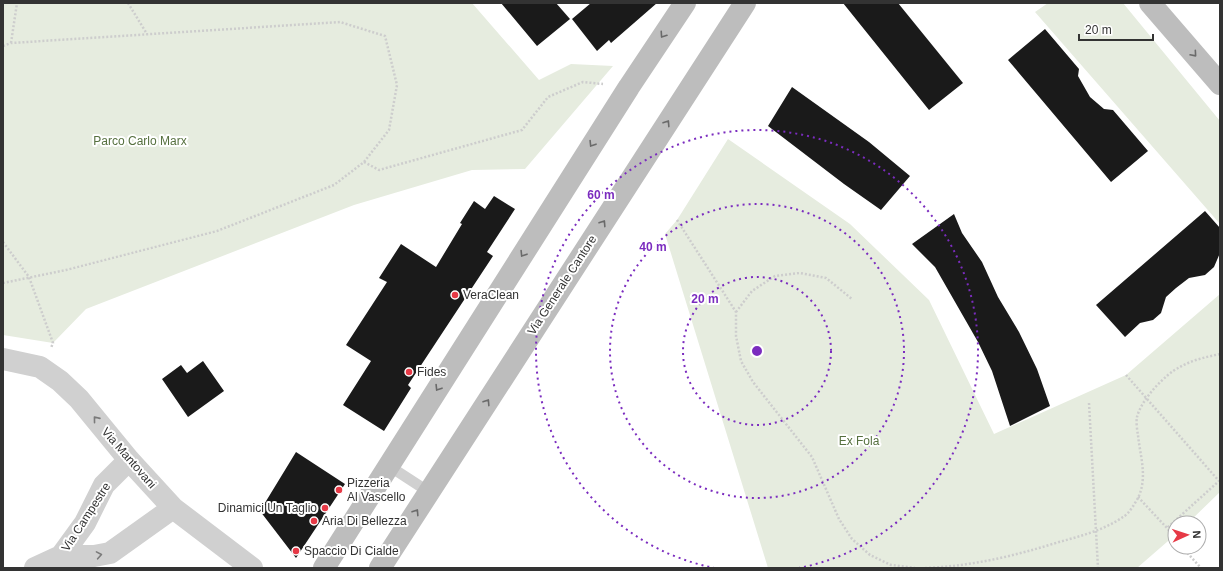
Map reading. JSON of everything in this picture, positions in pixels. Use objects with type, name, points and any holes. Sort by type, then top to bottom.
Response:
[{"type":"street","points":[[324,568],[629,86],[685,3]]},
{"type":"street","name":"Via Generale Cantore","points":[[380,568],[745,3]]},
{"type":"street","points":[[1150,3],[1220,84]]},
{"type":"street","name":"Via Mantovani","points":[[3,359],[40,367],[60,380],[79,399],[129,460],[173,508],[252,568]]},
{"type":"street","name":"Via Campestre","points":[[60,556],[85,523],[104,485],[129,460]]},
{"type":"street","name":"Via Campestre","points":[[35,568],[60,556],[94,556],[110,553],[173,508]]},
{"type":"lane","points":[[389,466],[429,492]]},
{"type":"path","points":[[12,43],[17,3]]},
{"type":"path","points":[[128,3],[147,34]]},
{"type":"path","points":[[3,46],[12,43],[340,22],[385,36],[397,85],[390,130],[364,162],[334,185],[217,231],[66,270],[3,283]]},
{"type":"path","points":[[364,162],[379,170],[522,130],[548,97],[583,82],[629,86]]},
{"type":"path","points":[[677,220],[736,312],[736,336],[741,361],[753,382],[812,457],[839,519],[852,539],[870,555],[892,565],[915,568]]},
{"type":"path","points":[[3,242],[30,277],[53,342],[40,367]]},
{"type":"path","points":[[736,312],[752,291],[775,276],[800,273],[826,278],[852,299]]},
{"type":"path","points":[[925,568],[948,567],[1007,558],[1096,531],[1125,516],[1138,496],[1143,476],[1143,460],[1138,436],[1137,416],[1147,398],[1161,380],[1178,367],[1198,359],[1220,354]]},
{"type":"path","points":[[1126,375],[1220,481],[1182,515]]},
{"type":"path","points":[[1089,403],[1098,568]]},
{"type":"path","points":[[1138,496],[1167,528]]},
{"type":"path","points":[[1189,555],[1201,568]]},
{"type":"green space","name":"Parco Carlo Marx","points":[[3,3],[472,3],[539,80],[571,64],[613,66],[525,169],[472,170],[354,205],[86,309],[53,343],[3,335]]},
{"type":"green space","points":[[1048,3],[1123,3],[1220,121],[1220,224],[1035,12]]},
{"type":"green space","name":"Ex Fola","points":[[728,139],[850,224],[929,300],[994,434],[1126,375],[1220,294],[1220,492],[1196,515],[1167,515],[1167,542],[1137,568],[768,568],[665,234],[677,220]]},
{"type":"building","points":[[501,3],[556,3],[570,19],[537,46]]},
{"type":"building","points":[[591,3],[657,3],[611,43],[609,40],[597,51],[572,19]]},
{"type":"building","points":[[843,3],[898,3],[963,83],[929,110]]},
{"type":"building","points":[[1045,29],[1079,69],[1078,76],[1090,97],[1104,109],[1113,110],[1148,151],[1111,182],[1008,60]]},
{"type":"building","points":[[792,87],[869,142],[910,176],[881,210],[844,184],[768,126]]},
{"type":"building","points":[[494,196],[515,209],[487,252],[493,256],[408,385],[411,388],[384,431],[343,405],[371,361],[346,345],[387,282],[379,278],[401,244],[436,267],[474,201],[485,209]]},
{"type":"building","points":[[1205,211],[1220,228],[1220,253],[1214,267],[1205,275],[1189,278],[1176,288],[1166,297],[1161,313],[1153,320],[1140,323],[1125,337],[1096,305]]},
{"type":"building","points":[[954,214],[962,233],[982,262],[998,297],[1019,332],[1037,369],[1050,406],[1010,426],[992,371],[978,342],[935,267],[912,244]]},
{"type":"building","points":[[203,361],[224,391],[188,417],[162,379],[181,365],[187,373]]},
{"type":"building","points":[[296,452],[345,484],[296,558],[260,511]]},
{"type":"place","name":"VeraClean","points":[[455,295]]},
{"type":"place","name":"Fides","points":[[409,372]]},
{"type":"place","name":"Pizzeria Al Vascello","points":[[339,490]]},
{"type":"place","name":"Dinamici Un Taglio","points":[[325,508]]},
{"type":"place","name":"Aria Di Bellezza","points":[[314,521]]},
{"type":"place","name":"Spaccio Di Cialde","points":[[296,551]]}]
